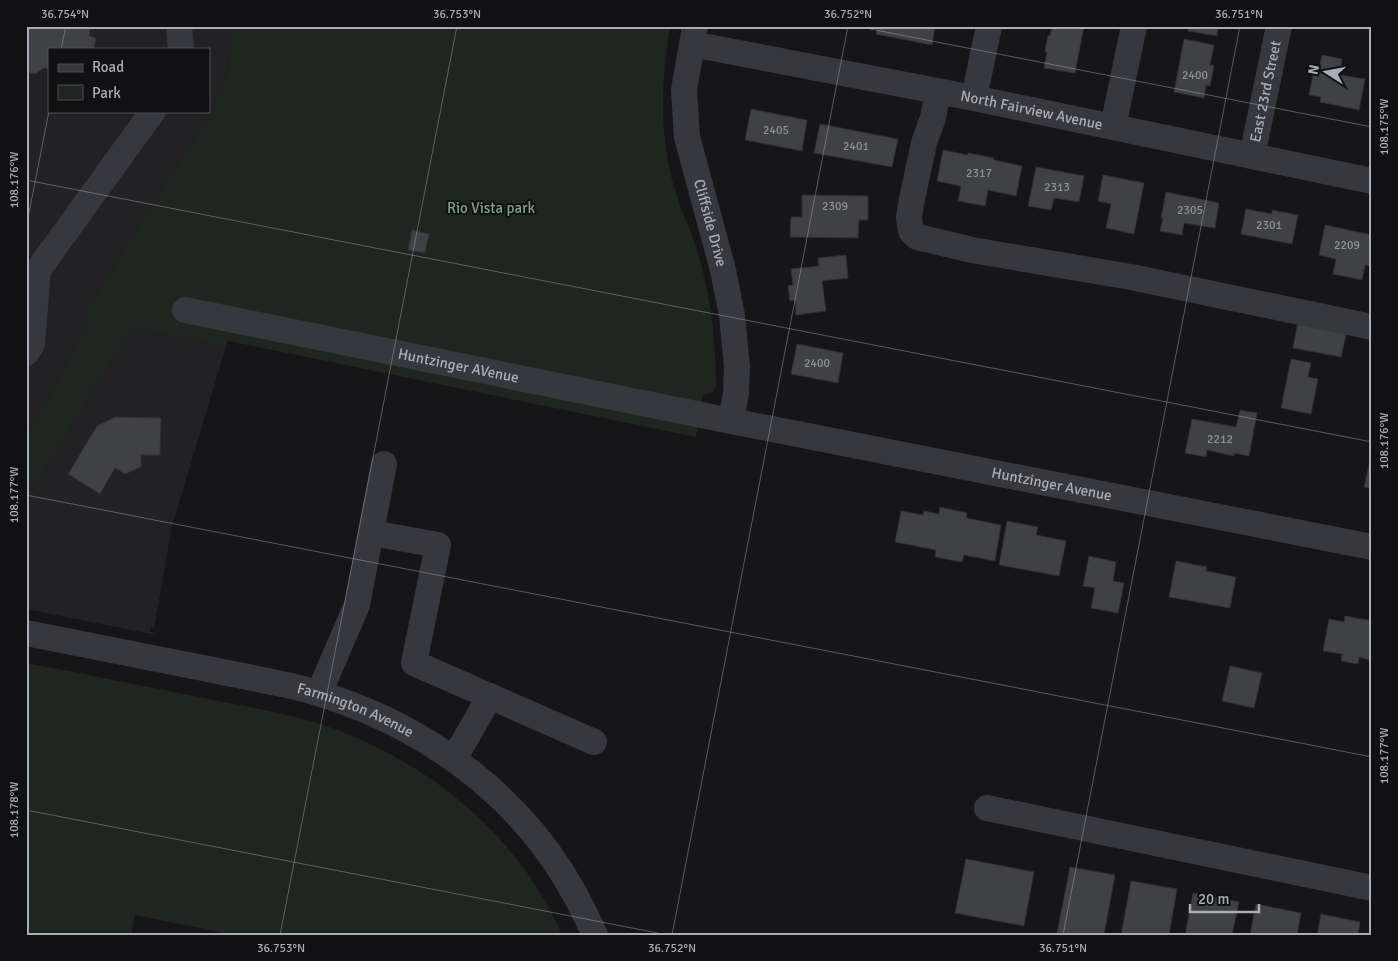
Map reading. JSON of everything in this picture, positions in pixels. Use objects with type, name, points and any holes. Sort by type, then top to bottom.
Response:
[{"type":"street","points":[[179,26],[181,48]]},
{"type":"street","points":[[974,98],[988,26]]},
{"type":"street","points":[[1113,127],[1134,26]]},
{"type":"street","name":"East 23rd Street","points":[[1252,156],[1278,26]]},
{"type":"street","name":"North Fairview Avenue","points":[[694,35],[938,91],[1372,181]]},
{"type":"street","name":"Cliffside Drive","points":[[694,35],[684,90],[687,137],[723,270],[732,315],[737,367],[736,393],[731,421]]},
{"type":"street","points":[[938,91],[933,118],[924,143],[911,204],[909,218],[912,231],[917,237],[972,250],[1131,277],[1372,327]]},
{"type":"street","points":[[26,353],[32,344],[38,270],[152,112]]},
{"type":"street","name":"Huntzinger AVenue","points":[[185,310],[731,421]]},
{"type":"street","name":"Huntzinger Avenue","points":[[731,421],[1372,547]]},
{"type":"street","points":[[319,693],[357,606],[384,464]]},
{"type":"street","points":[[372,533],[438,545],[414,663],[594,742]]},
{"type":"street","name":"Farmington Avenue","points":[[26,633],[299,687],[376,715],[428,742],[454,759],[500,798],[520,819],[549,853],[574,893],[595,935]]},
{"type":"street","points":[[454,759],[490,696]]},
{"type":"street","points":[[987,808],[1372,888]]},
{"type":"shaded area","points":[[26,26],[231,26],[228,70],[214,107],[89,306],[89,322],[26,438]]},
{"type":"shaded area","points":[[134,329],[226,346],[172,526],[154,628],[151,627],[150,631],[157,635],[26,609],[26,500],[107,368]]},
{"type":"green space","name":"Rio Vista park","points":[[231,26],[670,26],[663,90],[667,155],[674,188],[700,259],[711,313],[715,350],[716,387],[713,392],[703,395],[696,437],[228,341],[226,346],[134,329],[107,368],[26,500],[26,438],[89,322],[89,306],[214,107],[228,70]]},
{"type":"green space","points":[[26,663],[293,716],[327,726],[378,747],[411,766],[443,788],[473,812],[500,839],[524,869],[545,901],[562,935],[234,935],[135,915],[131,935],[26,935]]},
{"type":"building","points":[[26,26],[91,26],[89,36],[96,38],[94,48],[48,48],[48,69],[44,68],[35,74],[26,72]]},
{"type":"building","points":[[878,26],[935,26],[932,45],[876,34]]},
{"type":"building","points":[[1052,26],[1084,26],[1075,73],[1044,68],[1048,35],[1050,36]]},
{"type":"building","points":[[1188,26],[1218,26],[1217,36],[1188,31]]},
{"type":"building","points":[[1184,39],[1214,45],[1210,65],[1214,66],[1210,86],[1206,85],[1204,98],[1174,92]]},
{"type":"building","points":[[1322,55],[1342,59],[1340,75],[1365,79],[1359,110],[1320,102],[1321,97],[1309,95],[1314,69],[1319,70]]},
{"type":"building","points":[[751,109],[807,120],[802,151],[745,140]]},
{"type":"building","points":[[820,124],[898,139],[892,167],[814,153]]},
{"type":"building","points":[[943,150],[994,158],[994,160],[1022,166],[1016,196],[988,190],[985,206],[958,201],[961,186],[937,181]]},
{"type":"building","points":[[1036,167],[1084,176],[1079,202],[1054,198],[1051,210],[1028,206]]},
{"type":"building","points":[[1103,175],[1144,183],[1134,234],[1106,228],[1111,204],[1098,201]]},
{"type":"building","points":[[1166,192],[1219,203],[1215,228],[1184,223],[1182,235],[1160,231]]},
{"type":"building","points":[[802,195],[868,196],[868,220],[859,220],[858,238],[790,237],[791,217],[802,217]]},
{"type":"building","points":[[1246,209],[1272,214],[1272,210],[1298,215],[1292,244],[1241,234]]},
{"type":"building","points":[[1325,225],[1372,235],[1372,266],[1365,265],[1362,280],[1333,274],[1336,259],[1319,255]]},
{"type":"building","points":[[412,230],[429,234],[425,253],[408,250]]},
{"type":"building","points":[[846,255],[848,278],[822,281],[826,311],[796,315],[795,300],[790,301],[788,286],[793,285],[791,269],[819,266],[818,258]]},
{"type":"building","points":[[1298,321],[1347,330],[1341,357],[1293,348]]},
{"type":"building","points":[[797,344],[843,353],[838,383],[791,374]]},
{"type":"building","points":[[1291,359],[1311,363],[1308,377],[1318,379],[1311,414],[1281,408]]},
{"type":"building","points":[[1240,410],[1257,413],[1249,456],[1234,453],[1234,456],[1207,450],[1206,457],[1185,453],[1192,419],[1236,427]]},
{"type":"building","points":[[115,417],[161,418],[160,455],[141,455],[141,467],[125,474],[115,468],[100,494],[68,474],[97,426]]},
{"type":"building","points":[[1372,452],[1372,489],[1364,487]]},
{"type":"building","points":[[940,507],[967,513],[966,518],[1001,525],[995,561],[964,555],[962,562],[935,557],[936,550],[895,542],[901,511],[923,515],[924,511],[939,514]]},
{"type":"building","points":[[1007,521],[1038,527],[1036,535],[1066,541],[1059,576],[999,565]]},
{"type":"building","points":[[1089,556],[1116,562],[1113,581],[1124,583],[1118,613],[1091,608],[1095,588],[1083,586]]},
{"type":"building","points":[[1176,561],[1207,567],[1206,571],[1236,577],[1230,608],[1169,597]]},
{"type":"building","points":[[1345,616],[1372,621],[1372,648],[1369,660],[1359,657],[1358,664],[1341,661],[1342,654],[1323,651],[1329,619],[1344,622]]},
{"type":"building","points":[[1230,666],[1262,673],[1254,708],[1222,701]]},
{"type":"building","points":[[966,859],[1034,872],[1024,926],[955,913]]},
{"type":"building","points":[[1070,867],[1115,875],[1104,935],[1065,935],[1057,933]]},
{"type":"building","points":[[1131,881],[1177,889],[1169,935],[1121,935]]},
{"type":"building","points":[[1193,893],[1239,902],[1232,935],[1185,935]]},
{"type":"building","points":[[1256,904],[1301,913],[1297,935],[1250,935]]},
{"type":"building","points":[[1321,914],[1360,922],[1358,935],[1317,935]]}]
